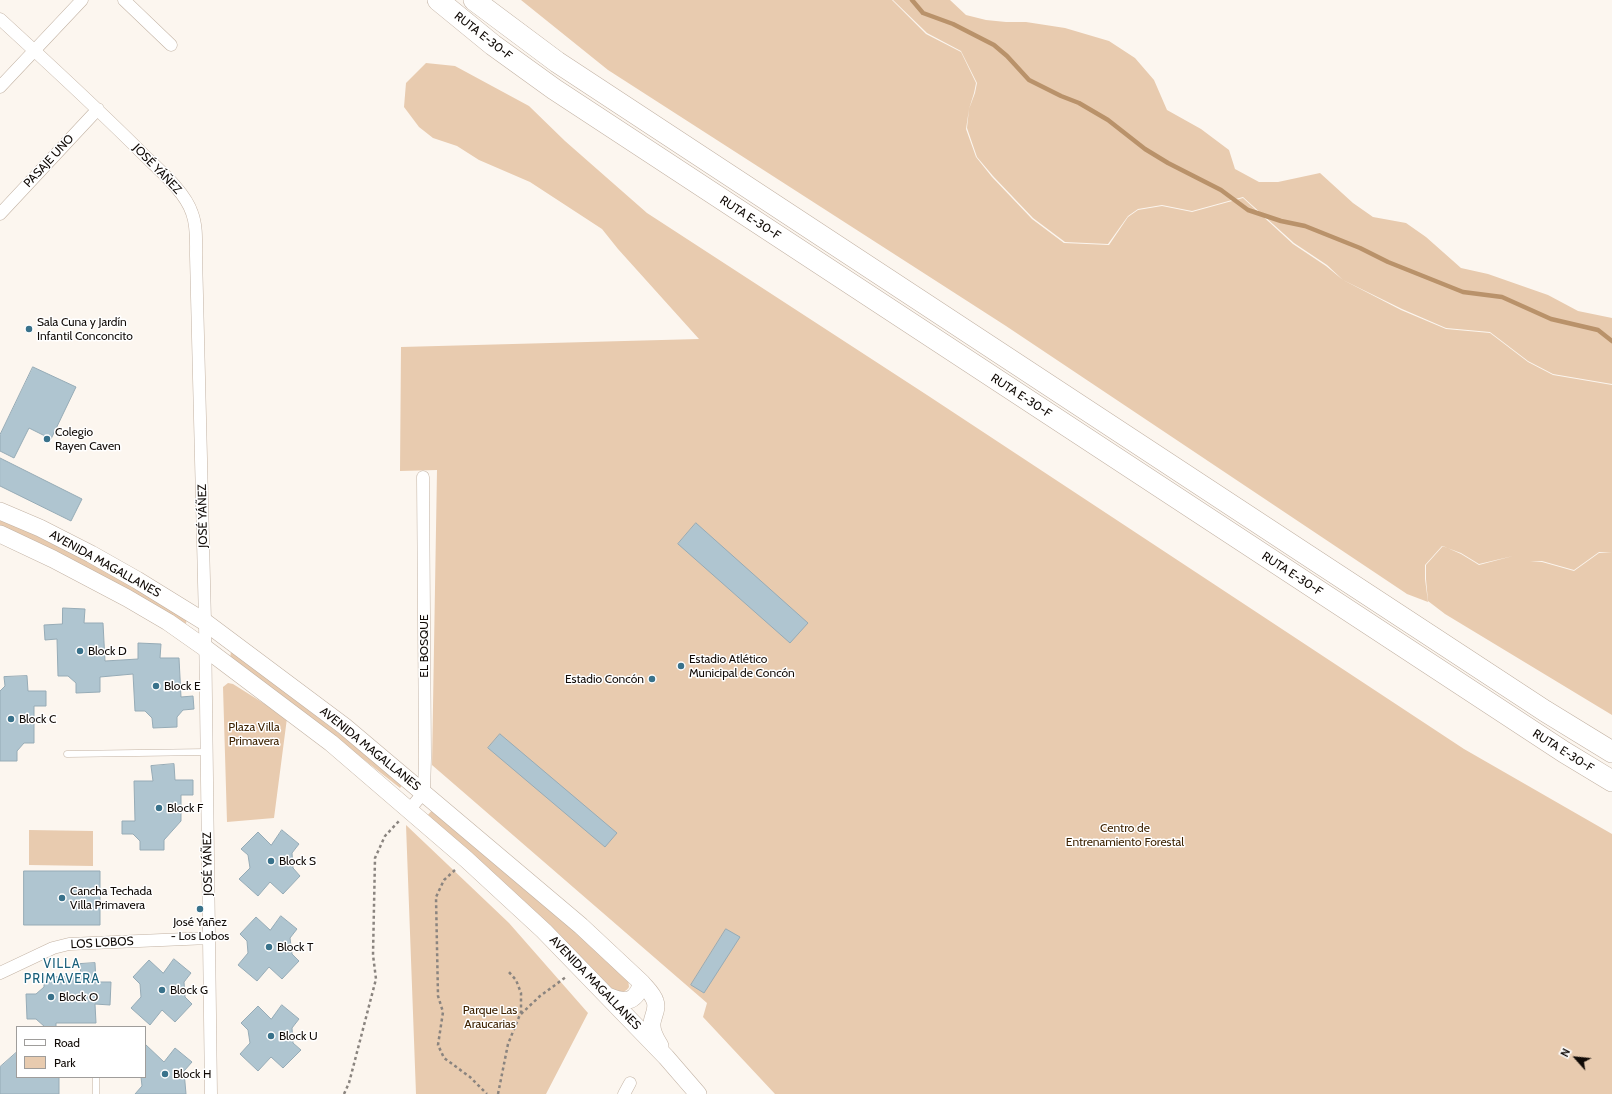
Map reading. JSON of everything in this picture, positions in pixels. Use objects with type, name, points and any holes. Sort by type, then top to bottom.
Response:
[{"type":"highway","name":"RUTA E-30-F","points":[[438,0],[493,45],[567,97],[1207,519],[1553,745],[1612,781]]},
{"type":"highway","name":"RUTA E-30-F","points":[[474,0],[551,58],[1307,556],[1545,711],[1612,752]]},
{"type":"main road","name":"AVENIDA MAGALLANES","points":[[0,511],[40,528],[91,554],[151,588],[205,622],[344,726],[581,926],[642,983],[655,1000],[656,1007],[652,1022],[652,1030],[666,1057]]},
{"type":"main road","name":"AVENIDA MAGALLANES","points":[[0,534],[53,559],[127,598],[168,622],[331,743],[410,809],[544,931],[581,967],[666,1057],[698,1094]]},
{"type":"main road","points":[[608,996],[624,1001],[632,999],[638,993],[642,983]]},
{"type":"street","points":[[0,87],[82,0]]},
{"type":"street","points":[[124,0],[171,45]]},
{"type":"street","name":"JOSÉ YÁÑEZ","points":[[0,19],[98,109],[171,182],[185,199],[192,212],[195,227],[205,622],[211,1094]]},
{"type":"street","name":"PASAJE UNO","points":[[0,214],[98,109]]},
{"type":"street","name":"EL BOSQUE","points":[[423,477],[424,792]]},
{"type":"street","points":[[410,809],[424,792]]},
{"type":"street","name":"LOS LOBOS","points":[[0,973],[53,948],[70,944],[209,938]]},
{"type":"street","points":[[624,1094],[630,1083]]},
{"type":"lane","points":[[67,754],[207,752]]},
{"type":"lane","points":[[96,1078],[96,1094]]},
{"type":"path","points":[[344,1094],[349,1083],[376,979],[373,955],[375,858],[386,836],[410,809]]},
{"type":"path","points":[[466,859],[444,880],[436,897],[438,996],[443,1012],[438,1045],[444,1058],[470,1077],[487,1094]]},
{"type":"path","points":[[498,1094],[508,1044],[521,1014],[535,1000],[581,967]]},
{"type":"path","points":[[508,971],[516,980],[521,993],[521,1012],[514,1031]]},
{"type":"green space","points":[[521,0],[892,0],[926,34],[961,52],[976,83],[969,109],[966,129],[976,157],[992,177],[1032,219],[1064,243],[1109,245],[1128,217],[1138,210],[1162,206],[1192,212],[1243,198],[1293,244],[1326,266],[1343,280],[1401,310],[1446,329],[1490,333],[1528,362],[1553,375],[1612,385],[1612,553],[1612,715],[1445,614],[1428,601],[1426,565],[1443,546],[1425,565],[1425,579],[1428,602],[1407,594],[1006,326],[608,70]],"holes":[[[1448,548],[1461,553],[1479,564],[1513,556],[1479,565]],[[1599,552],[1612,553],[1599,553],[1574,571],[1542,562],[1530,562],[1542,561],[1574,570]]]},
{"type":"green space","points":[[893,0],[950,0],[966,15],[986,20],[1026,22],[1065,28],[1109,41],[1135,58],[1154,80],[1167,110],[1201,129],[1229,150],[1235,169],[1259,182],[1278,182],[1320,173],[1353,203],[1373,217],[1406,223],[1426,237],[1461,268],[1488,274],[1548,295],[1578,311],[1612,318],[1612,384],[1553,374],[1528,361],[1490,332],[1446,328],[1402,309],[1343,280],[1327,265],[1294,243],[1243,197],[1192,211],[1162,205],[1138,209],[1128,216],[1108,244],[1065,242],[1033,218],[977,157],[967,128],[969,109],[977,83],[961,51],[927,33]]},
{"type":"green space","name":"Centro de Entrenamiento Forestal","points":[[426,63],[455,66],[529,106],[565,141],[647,213],[927,395],[1464,749],[1612,834],[1612,1094],[775,1094],[703,1017],[707,1003],[432,765],[437,470],[400,471],[401,347],[699,339],[618,249],[602,229],[530,182],[479,160],[457,146],[433,138],[419,127],[404,107],[406,83]]},
{"type":"green space","points":[[0,519],[94,562],[187,617],[186,624],[141,597],[48,548],[0,525]]},
{"type":"green space","points":[[231,651],[404,783],[400,788],[298,708],[230,659]]},
{"type":"green space","name":"Plaza Villa Primavera","points":[[228,683],[233,684],[287,718],[274,818],[227,822],[223,687]]},
{"type":"green space","points":[[433,809],[573,928],[628,979],[629,987],[623,992],[614,992],[427,816]]},
{"type":"green space","name":"Parque Las Araucarias","points":[[406,825],[509,923],[588,1013],[546,1094],[416,1094]]},
{"type":"green space","points":[[29,830],[93,831],[93,866],[29,865]]},
{"type":"building","points":[[33,367],[76,387],[51,439],[29,428],[14,458],[0,451],[0,435]]},
{"type":"building","points":[[0,458],[82,499],[71,521],[0,486]]},
{"type":"building","points":[[696,523],[808,623],[790,643],[678,544]]},
{"type":"building","points":[[63,608],[85,609],[84,623],[103,623],[105,661],[138,659],[138,643],[161,644],[160,658],[179,658],[181,697],[193,696],[194,709],[183,710],[177,717],[177,727],[153,728],[152,718],[145,711],[135,711],[133,674],[100,677],[100,692],[76,693],[76,683],[68,676],[58,676],[57,639],[45,640],[44,625],[62,624]]},
{"type":"building","name":"Block C","points":[[27,676],[28,691],[46,691],[46,706],[34,706],[34,743],[24,743],[17,751],[17,761],[0,761],[0,691],[5,686],[4,677]]},
{"type":"building","points":[[500,734],[617,833],[605,847],[488,748]]},
{"type":"building","name":"Block F","points":[[174,764],[175,780],[193,780],[193,795],[181,795],[181,821],[164,840],[164,850],[140,850],[140,841],[133,834],[122,834],[122,821],[135,821],[134,781],[153,781],[151,766]]},
{"type":"building","name":"Block S","points":[[282,830],[299,844],[292,853],[293,868],[300,876],[283,894],[270,882],[258,896],[239,879],[250,868],[248,855],[241,849],[258,832],[271,845]]},
{"type":"building","name":"Cancha Techada Villa Primavera","points":[[24,871],[100,871],[100,925],[24,925]]},
{"type":"building","name":"Block T","points":[[281,916],[297,929],[290,938],[292,954],[299,961],[282,979],[269,967],[257,981],[238,965],[248,953],[247,941],[240,934],[256,917],[270,930]]},
{"type":"building","points":[[726,929],[740,937],[704,993],[691,985]]},
{"type":"building","name":"Block G","points":[[174,959],[191,973],[184,982],[185,997],[192,1004],[175,1022],[162,1010],[150,1025],[131,1008],[141,997],[140,984],[133,977],[149,960],[163,973]]},
{"type":"building","name":"Block O","points":[[95,963],[96,982],[111,982],[110,1005],[95,1004],[96,1023],[56,1023],[56,1026],[44,1026],[36,1019],[27,1019],[26,994],[36,994],[44,987],[44,977],[81,976],[80,964]]},
{"type":"building","name":"Block U","points":[[282,1005],[299,1019],[292,1028],[293,1043],[301,1050],[283,1068],[271,1057],[258,1071],[240,1054],[250,1043],[248,1030],[241,1023],[258,1006],[271,1019]]},
{"type":"building","name":"Block H","points":[[146,1045],[164,1062],[175,1048],[192,1062],[184,1071],[186,1094],[135,1094],[142,1086],[141,1078],[146,1078]]},
{"type":"building","points":[[16,1053],[16,1078],[59,1078],[59,1094],[0,1094],[0,1067]]},
{"type":"waterway","points":[[912,0],[923,13],[953,24],[994,45],[1007,56],[1029,80],[1079,103],[1108,120],[1145,149],[1168,163],[1221,190],[1248,210],[1281,221],[1305,226],[1360,248],[1388,262],[1463,292],[1502,297],[1551,319],[1598,330],[1612,341]]},
{"type":"place","name":"Sala Cuna y Jardín Infantil Conconcito","points":[[29,329]]},
{"type":"place","name":"Colegio Rayen Caven","points":[[47,439]]},
{"type":"place","name":"Block D","points":[[80,651]]},
{"type":"place","name":"Estadio Atlético Municipal de Concón","points":[[681,666]]},
{"type":"place","name":"Estadio Concón","points":[[652,679]]},
{"type":"place","name":"Block E","points":[[156,686]]},
{"type":"place","name":"Block C","points":[[11,719]]},
{"type":"place","name":"Block F","points":[[159,808]]},
{"type":"place","name":"Block S","points":[[271,861]]},
{"type":"place","name":"Cancha Techada Villa Primavera","points":[[62,898]]},
{"type":"place","name":"José Yañez - Los Lobos","points":[[200,909]]},
{"type":"place","name":"Block T","points":[[269,947]]},
{"type":"place","name":"Block G","points":[[162,990]]},
{"type":"place","name":"Block O","points":[[51,997]]},
{"type":"place","name":"Block U","points":[[271,1036]]},
{"type":"place","name":"Block H","points":[[165,1074]]},
{"type":"district","name":"VILLA PRIMAVERA","points":[[62,972]]}]
